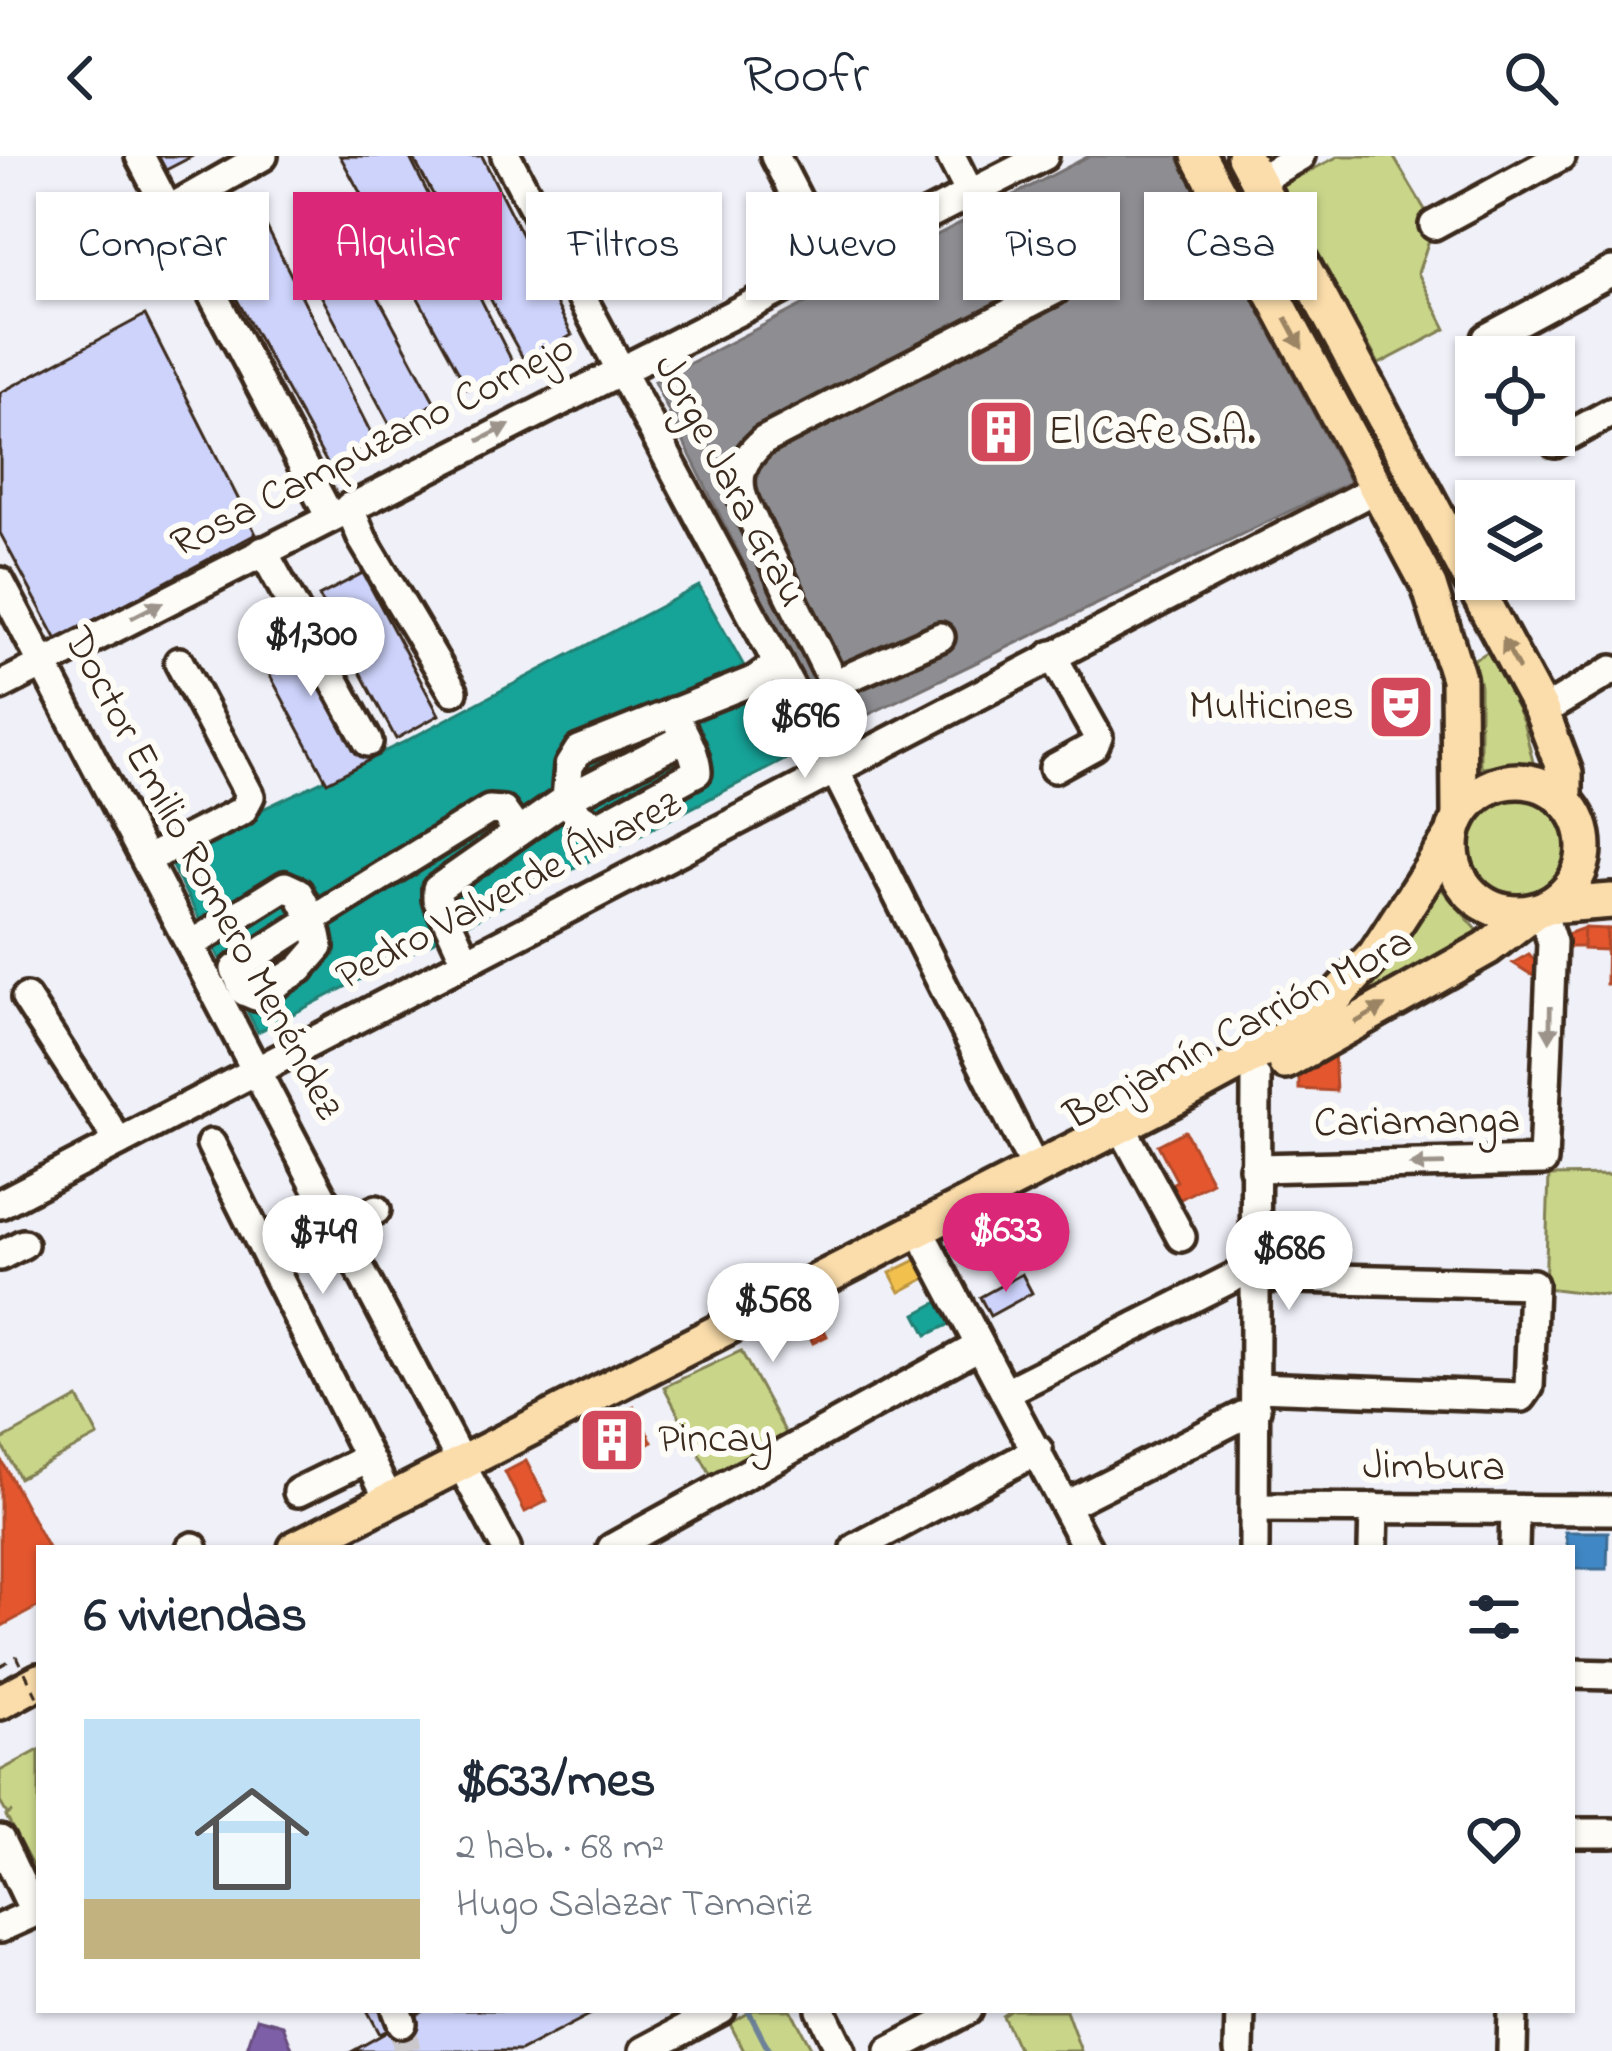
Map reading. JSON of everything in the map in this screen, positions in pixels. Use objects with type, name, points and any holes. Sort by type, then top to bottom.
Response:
[{"type":"main road","points":[[1198,156],[1430,586],[1458,678],[1452,858],[1473,896],[1513,913],[1612,901]]},
{"type":"main road","points":[[1250,168],[1544,718],[1584,845],[1582,864],[1564,896],[1541,909]]},
{"type":"main road","points":[[1455,826],[1488,788],[1508,782],[1548,789],[1612,843]]},
{"type":"main road","name":"Benjamín Carrión Mora","points":[[344,1545],[465,1471],[1305,1025],[1375,956],[1455,826]]},
{"type":"main road","name":"Benjamín Carrión Mora","points":[[302,1545],[389,1499],[465,1471],[928,1247],[1256,1077],[1487,948],[1541,909]]},
{"type":"main road","points":[[0,1702],[28,1669]]},
{"type":"main road","points":[[0,1724],[36,1704]]},
{"type":"street","points":[[140,156],[159,192]]},
{"type":"street","points":[[200,192],[263,156]]},
{"type":"street","name":"Jorge Jara Grau","points":[[506,156],[833,768],[1035,1169]]},
{"type":"street","points":[[776,156],[794,192]]},
{"type":"street","points":[[951,156],[969,192]]},
{"type":"street","name":"Rosa Campuzano Cornejo","points":[[972,192],[1044,156]]},
{"type":"street","points":[[1250,168],[1300,156]]},
{"type":"street","points":[[1433,225],[1561,156]]},
{"type":"street","points":[[1490,336],[1612,271]]},
{"type":"street","points":[[219,300],[340,512],[363,540],[454,691]]},
{"type":"street","name":"Rosa Campuzano Cornejo","points":[[0,686],[756,300]]},
{"type":"street","points":[[810,724],[827,712],[834,684],[739,489],[746,457],[764,441],[1036,300]]},
{"type":"street","points":[[1575,432],[1612,412]]},
{"type":"street","name":"Pedro Valverde Álvarez","points":[[0,1204],[1377,488]]},
{"type":"street","points":[[263,550],[368,742]]},
{"type":"street","name":"Doctor Emilio Romero Menéndez","points":[[4,599],[147,859],[203,937],[259,1070],[465,1471],[494,1544]]},
{"type":"street","points":[[834,684],[940,637]]},
{"type":"street","points":[[1052,656],[1098,737],[1094,746],[1054,768]]},
{"type":"street","points":[[147,859],[242,812],[250,796],[179,662]]},
{"type":"street","points":[[673,712],[697,772],[600,825],[578,815],[566,799],[569,766],[579,750],[673,712],[755,680],[778,663]]},
{"type":"street","points":[[1544,718],[1612,670]]},
{"type":"street","points":[[1544,718],[1612,684]]},
{"type":"street","points":[[466,961],[437,899],[437,889],[566,799],[686,738]]},
{"type":"street","points":[[311,920],[298,892],[285,886],[203,937],[235,969],[489,810],[503,811],[518,832]]},
{"type":"street","name":"Cariamanga","points":[[1254,1168],[1543,1161],[1552,942],[1541,909]]},
{"type":"street","points":[[26,998],[119,1142]]},
{"type":"street","points":[[1254,1545],[1256,1077]]},
{"type":"street","points":[[1129,1141],[1181,1237]]},
{"type":"street","points":[[211,1144],[389,1499]]},
{"type":"street","points":[[340,1228],[376,1210]]},
{"type":"street","points":[[928,1247],[979,1346],[1008,1390],[1086,1545]]},
{"type":"street","points":[[1008,1390],[1258,1270],[1533,1284],[1529,1387],[1522,1397],[1256,1398],[1068,1504]]},
{"type":"street","points":[[617,1545],[979,1346]]},
{"type":"street","points":[[862,1545],[1038,1450]]},
{"type":"street","points":[[298,1492],[368,1458]]},
{"type":"street","name":"Jimbura","points":[[1255,1508],[1612,1510]]},
{"type":"street","points":[[1373,1545],[1374,1508]]},
{"type":"street","points":[[1514,1545],[1515,1511]]},
{"type":"street","points":[[1575,1674],[1612,1675]]},
{"type":"street","points":[[1575,1833],[1612,1833]]},
{"type":"street","points":[[0,1840],[32,1898],[29,1915],[2,1924]]},
{"type":"street","points":[[644,2051],[716,2013]]},
{"type":"street","points":[[822,2013],[841,2051]]},
{"type":"street","points":[[890,2051],[962,2013]]},
{"type":"street","points":[[1239,2051],[1240,2013]]},
{"type":"street","points":[[1512,2051],[1514,2013]]},
{"type":"path","points":[[0,1666],[28,1669]]},
{"type":"green space","points":[[1339,156],[1393,156],[1434,225],[1418,273],[1446,329],[1379,364],[1317,253],[1317,192],[1283,192],[1280,186]]},
{"type":"green space","points":[[1490,651],[1523,721],[1533,762],[1480,767],[1480,686],[1474,659]]},
{"type":"green space","points":[[1518,797],[1538,801],[1555,812],[1566,829],[1570,849],[1566,869],[1555,886],[1538,897],[1518,901],[1498,897],[1481,886],[1470,869],[1466,849],[1470,829],[1481,812],[1498,801]]},
{"type":"green space","points":[[1438,885],[1479,932],[1345,1015],[1340,1013]]},
{"type":"green space","points":[[1612,1175],[1612,1296],[1545,1288],[1549,1176]]},
{"type":"green space","points":[[741,1351],[788,1437],[712,1478],[664,1387]]},
{"type":"green space","points":[[78,1398],[98,1436],[19,1478],[0,1441]]},
{"type":"green space","points":[[36,1752],[36,1873],[6,1816],[12,1812],[7,1814],[0,1802],[0,1771]]},
{"type":"green space","points":[[748,2013],[793,2013],[813,2051],[744,2051],[730,2024]]},
{"type":"green space","points":[[1067,2013],[1081,2051],[1019,2051],[1003,2016]]},
{"type":"building: Viviendas","points":[[918,1259],[928,1277],[900,1292],[890,1273]]},
{"type":"building: Comercios","points":[[1584,928],[1583,947],[1566,947],[1567,934]]},
{"type":"building: Comercios","points":[[1584,928],[1607,929],[1606,950],[1583,949]]},
{"type":"building: Comercios","points":[[1607,929],[1612,929],[1612,984],[1606,984]]},
{"type":"building: Comercios","points":[[1529,954],[1538,964],[1535,977],[1513,963]]},
{"type":"building: Comercios","points":[[1334,1051],[1336,1091],[1299,1089],[1299,1068]]},
{"type":"building: Comercios","points":[[1185,1131],[1212,1182],[1177,1201],[1169,1185],[1177,1181],[1158,1145]]},
{"type":"building: Comercios","points":[[1275,1236],[1299,1237],[1298,1261],[1274,1259]]},
{"type":"building: Comercios","points":[[815,1312],[827,1336],[813,1343],[801,1319]]},
{"type":"building: Comercios","points":[[634,1407],[652,1442],[630,1453],[612,1418]]},
{"type":"building: Comercios","points":[[0,1458],[46,1545],[36,1545],[36,1608],[0,1627]]},
{"type":"building: Comercios","points":[[526,1461],[547,1501],[525,1512],[505,1472]]},
{"type":"building: Oficinas","points":[[257,2018],[283,2025],[293,2051],[246,2051]]},
{"type":"building: Escuelas","points":[[1565,1532],[1608,1532],[1607,1569],[1575,1569],[1575,1545],[1567,1545]]},
{"type":"building: Público","points":[[699,586],[794,755],[258,1032],[166,855],[404,742]]},
{"type":"building: Público","points":[[942,1300],[954,1322],[927,1335],[916,1314]]},
{"type":"building: Industria","name":"El Cafe S.A.","points":[[1089,156],[1177,156],[1196,192],[1144,192],[1144,300],[1253,300],[1350,482],[828,734],[654,382],[812,300],[939,300],[939,234],[963,221],[963,300],[1120,300],[1120,192],[1020,192]]},
{"type":"building: Otros","points":[[156,156],[193,156],[164,171]]},
{"type":"building: Otros","points":[[340,156],[409,156],[427,192],[360,192]]},
{"type":"building: Otros","points":[[412,156],[482,156],[500,192],[432,192]]},
{"type":"building: Otros","points":[[502,196],[526,244],[526,300],[554,300],[572,335],[525,362],[491,300],[502,300]]},
{"type":"building: Otros","points":[[269,232],[293,279],[293,300],[304,300],[375,441],[328,465],[237,300],[269,300]]},
{"type":"building: Otros","points":[[324,300],[380,300],[435,403],[391,427]]},
{"type":"building: Otros","points":[[419,300],[481,300],[514,365],[468,389]]},
{"type":"building: Otros","points":[[145,315],[256,534],[57,640],[0,533],[0,393]]},
{"type":"building: Otros","points":[[363,573],[439,715],[396,739],[319,596]]},
{"type":"building: Otros","points":[[295,617],[371,759],[327,782],[251,640]]},
{"type":"building: Otros","points":[[1022,1274],[1032,1293],[990,1316],[980,1297]]},
{"type":"building: Otros","name":"Pincay","points":[[612,1418],[630,1453],[612,1462],[594,1428]]},
{"type":"building: Otros","points":[[369,2013],[420,2013],[380,2034]]},
{"type":"building: Otros","points":[[421,2013],[593,2013],[520,2051],[353,2051]]},
{"type":"waterway","points":[[750,2013],[769,2051]]},
{"type":"tunnel","points":[[402,2023],[407,2051]]},
{"type":"place","name":"El Cafe S.A.","points":[[1001,432]]},
{"type":"place","name":"Multicines","points":[[1401,707]]},
{"type":"place","name":"Pincay","points":[[612,1440]]}]
